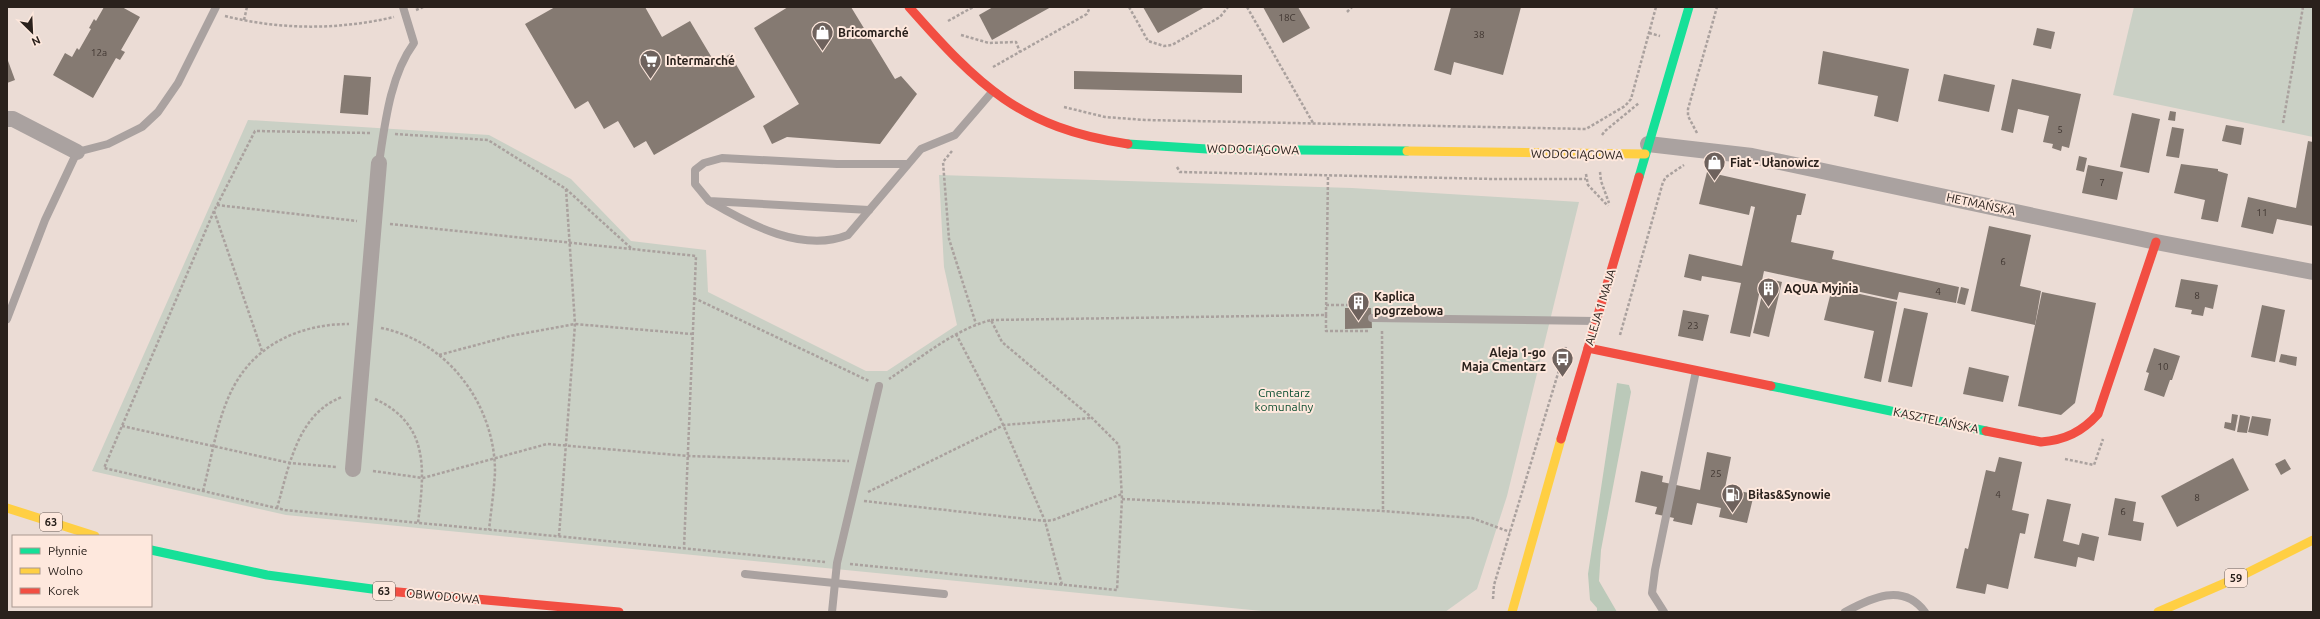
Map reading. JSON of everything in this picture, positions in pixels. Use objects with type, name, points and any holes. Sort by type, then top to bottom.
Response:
[{"type":"street","name":"WODOCIĄGOWA","points":[[909,7],[953,56],[992,91],[1041,121],[1071,133],[1127,144],[1221,148],[1601,154],[1647,149]]},
{"type":"street","name":"ALEJA 1 MAJA","points":[[1513,610],[1530,544],[1689,7]]},
{"type":"street","points":[[7,119],[13,119],[77,152]]},
{"type":"street","name":"HETMAŃSKA","points":[[1647,149],[1760,157],[2156,242],[2313,272]]},
{"type":"street","points":[[353,469],[379,163]]},
{"type":"street","name":"KASZTELAŃSKA","points":[[1588,348],[2041,442],[2057,441],[2074,436],[2087,427],[2098,414],[2156,242]]},
{"type":"street","name":"63","points":[[7,508],[92,535]]},
{"type":"street","name":"59","points":[[2158,612],[2239,577],[2313,540]]},
{"type":"street","name":"OBWODOWA","points":[[152,550],[251,572],[333,585],[619,612]]},
{"type":"lane","points":[[7,319],[45,220],[77,152],[108,144],[142,127],[158,112],[178,83],[216,7]]},
{"type":"lane","points":[[379,163],[383,133],[404,56],[414,43],[404,11]]},
{"type":"lane","points":[[907,164],[837,164],[722,158],[704,163],[695,170],[695,184],[710,201],[727,212],[771,232],[812,241],[832,241],[848,235],[921,149],[955,135],[992,91]]},
{"type":"lane","points":[[710,201],[869,210]]},
{"type":"lane","points":[[1372,318],[1596,321]]},
{"type":"lane","points":[[1664,612],[1652,593],[1696,370]]},
{"type":"lane","points":[[832,612],[837,563],[879,386]]},
{"type":"lane","points":[[746,574],[944,594]]},
{"type":"lane","points":[[1845,612],[1884,594],[1902,595],[1913,600],[1925,612]]},
{"type":"path","points":[[247,7],[244,20],[284,27],[333,27],[423,7]]},
{"type":"path","points":[[947,22],[973,7]]},
{"type":"path","points":[[993,67],[1087,14],[1090,7]]},
{"type":"path","points":[[1129,7],[1148,41],[1164,46],[1172,45],[1220,17],[1228,7]]},
{"type":"path","points":[[1247,7],[1313,124]]},
{"type":"path","points":[[1347,12],[1352,7]]},
{"type":"path","points":[[1058,105],[1098,115],[1131,119],[1586,129],[1626,106],[1631,99],[1656,7]]},
{"type":"path","points":[[1702,136],[1690,121],[1688,109],[1717,7]]},
{"type":"path","points":[[2283,123],[2303,7]]},
{"type":"path","points":[[943,17],[951,26]]},
{"type":"path","points":[[1658,43],[1663,29]]},
{"type":"path","points":[[964,39],[959,34],[989,42],[1016,42],[1020,52]]},
{"type":"path","points":[[988,63],[998,71]]},
{"type":"path","points":[[1610,201],[1600,178],[1602,135],[1605,130],[1638,104],[1641,98]]},
{"type":"path","points":[[632,249],[566,189],[488,140],[383,133],[255,131],[214,211],[104,468],[285,510],[1117,590],[1122,499],[1119,445],[1091,418],[1002,342],[991,320]]},
{"type":"path","points":[[957,146],[943,162],[949,239],[976,324]]},
{"type":"path","points":[[1624,340],[1620,337],[1619,332],[1663,182],[1666,177],[1688,164]]},
{"type":"path","points":[[1328,175],[1326,331],[1382,331],[1383,511]]},
{"type":"path","points":[[1586,179],[1588,185],[1608,206]]},
{"type":"path","points":[[559,536],[575,324],[568,242],[566,189]]},
{"type":"path","points":[[217,206],[696,256],[684,548]]},
{"type":"path","points":[[214,211],[262,350]]},
{"type":"path","points":[[694,298],[879,386],[956,334],[976,324],[991,320],[1326,315]]},
{"type":"path","points":[[439,355],[510,336],[575,324],[692,334]]},
{"type":"path","points":[[956,334],[1004,425],[1045,521],[1062,585]]},
{"type":"path","points":[[852,500],[1004,425],[1091,418]]},
{"type":"path","points":[[122,426],[290,463],[336,467]]},
{"type":"path","points":[[2063,459],[2094,465],[2104,435]]},
{"type":"path","points":[[374,471],[423,478],[547,444],[688,456],[861,461]]},
{"type":"path","points":[[852,500],[1045,521],[1053,520],[1122,494]]},
{"type":"path","points":[[1122,499],[1383,511],[1472,518],[1510,532]]},
{"type":"green space","points":[[2134,7],[2313,7],[2313,137],[2113,95]]},
{"type":"green space","name":"Cmentarz komunalny","points":[[248,120],[489,135],[571,179],[631,241],[706,250],[708,292],[866,371],[887,371],[957,325],[944,267],[939,175],[1352,188],[1579,202],[1507,496],[1477,589],[1445,612],[1272,612],[286,515],[92,471]]},
{"type":"green space","points":[[1617,383],[1629,385],[1631,392],[1601,550],[1599,581],[1617,612],[1597,612],[1597,608],[1590,600],[1588,574]]},
{"type":"building","points":[[104,7],[122,7],[140,17],[121,50],[125,52],[120,60],[116,58],[93,98],[53,75],[65,53],[72,57],[77,48],[79,50],[91,29],[89,28],[94,19],[96,21]]},
{"type":"building","name":"Intermarché","points":[[555,7],[645,7],[662,37],[690,21],[715,63],[730,54],[755,97],[654,155],[646,141],[634,148],[618,121],[604,129],[588,101],[575,109],[525,24]]},
{"type":"building","name":"Bricomarché","points":[[788,7],[851,7],[895,79],[901,76],[917,94],[880,144],[787,137],[772,144],[763,126],[799,104],[754,28]]},
{"type":"building","points":[[993,7],[1051,7],[992,40],[979,15]]},
{"type":"building","points":[[1143,7],[1205,7],[1158,33]]},
{"type":"building","points":[[1263,7],[1298,7],[1310,28],[1283,43]]},
{"type":"building","points":[[1451,7],[1521,7],[1503,75],[1454,62],[1451,75],[1434,70]]},
{"type":"building","points":[[2037,28],[2055,32],[2051,49],[2033,45]]},
{"type":"building","points":[[1823,51],[1909,69],[1898,122],[1874,116],[1878,96],[1818,84]]},
{"type":"building","points":[[7,58],[15,80],[7,83]]},
{"type":"building","points":[[1074,71],[1242,75],[1242,93],[1074,89]]},
{"type":"building","points":[[1944,74],[1995,85],[1989,112],[1938,101]]},
{"type":"building","points":[[344,75],[371,77],[368,115],[340,113]]},
{"type":"building","points":[[2012,79],[2081,94],[2069,148],[2062,146],[2061,151],[2052,148],[2053,144],[2043,142],[2049,116],[2018,109],[2013,133],[2001,130]]},
{"type":"building","points":[[2170,111],[2176,112],[2175,121],[2168,120]]},
{"type":"building","points":[[2132,113],[2160,119],[2149,173],[2120,167]]},
{"type":"building","points":[[2226,125],[2244,128],[2241,145],[2222,141]]},
{"type":"building","points":[[2172,127],[2184,129],[2179,158],[2166,156]]},
{"type":"building","points":[[2308,141],[2313,142],[2313,226],[2277,219],[2273,234],[2241,227],[2248,197],[2296,208]]},
{"type":"building","points":[[2079,156],[2087,158],[2084,172],[2076,170]]},
{"type":"building","points":[[2181,164],[2218,169],[2218,171],[2228,174],[2218,222],[2201,219],[2205,200],[2174,193]]},
{"type":"building","points":[[2088,165],[2123,172],[2117,200],[2082,193]]},
{"type":"building","points":[[1707,172],[1806,194],[1801,215],[1797,215],[1791,242],[1834,251],[1832,259],[1959,287],[1956,303],[1899,292],[1897,300],[1764,271],[1750,337],[1730,333],[1741,283],[1702,276],[1701,281],[1684,277],[1689,254],[1742,266],[1755,207],[1751,206],[1749,215],[1699,204]]},
{"type":"building","points":[[1989,226],[2031,235],[2020,286],[2041,291],[2035,325],[1971,311]]},
{"type":"building","name":"AQUA Myjnia","points":[[1766,278],[1782,282],[1769,337],[1753,333]]},
{"type":"building","points":[[2181,279],[2218,285],[2213,309],[2205,307],[2203,316],[2191,314],[2192,310],[2175,307]]},
{"type":"building","points":[[1961,287],[1969,289],[1965,305],[1957,303]]},
{"type":"building","points":[[1832,288],[1897,302],[1881,382],[1864,378],[1874,331],[1824,320]]},
{"type":"building","points":[[2042,292],[2096,303],[2075,403],[2061,415],[2018,406]]},
{"type":"building","points":[[2262,305],[2285,310],[2275,362],[2251,357]]},
{"type":"building","name":"Kaplica pogrzebowa","points":[[1345,308],[1371,308],[1372,328],[1345,329]]},
{"type":"building","points":[[1904,308],[1928,313],[1912,387],[1888,382]]},
{"type":"building","points":[[1683,310],[1709,315],[1703,341],[1678,336]]},
{"type":"building","points":[[2154,348],[2180,356],[2172,380],[2170,380],[2164,397],[2144,390],[2149,373],[2146,372]]},
{"type":"building","points":[[2281,354],[2297,357],[2296,366],[2279,362]]},
{"type":"building","points":[[1969,367],[2009,376],[2003,402],[1963,394]]},
{"type":"building","points":[[2232,414],[2238,415],[2235,431],[2224,428],[2225,422],[2231,423]]},
{"type":"building","points":[[2240,415],[2250,417],[2247,433],[2237,432]]},
{"type":"building","points":[[2252,416],[2271,419],[2268,436],[2248,432]]},
{"type":"building","points":[[1707,452],[1731,457],[1725,488],[1754,494],[1747,523],[1719,517],[1721,508],[1697,503],[1692,525],[1673,521],[1674,518],[1655,514],[1657,507],[1635,502],[1641,471],[1663,476],[1662,482],[1700,490]]},
{"type":"building","points":[[1999,457],[2022,462],[2012,510],[2029,514],[2025,534],[2020,533],[2008,589],[1987,584],[1985,594],[1956,588],[1965,548],[1968,549],[1986,470],[1995,472]]},
{"type":"building","points":[[2233,458],[2249,490],[2177,527],[2161,496]]},
{"type":"building","points":[[2285,459],[2291,469],[2281,475],[2275,464]]},
{"type":"building","points":[[2115,498],[2136,502],[2133,521],[2144,523],[2141,541],[2108,535]]},
{"type":"building","points":[[2047,499],[2071,504],[2063,541],[2079,545],[2082,533],[2099,537],[2094,561],[2078,557],[2076,567],[2034,558]]},
{"type":"traffic: fast","points":[[1639,177],[1689,7]]},
{"type":"traffic: fast","points":[[1128,144],[1207,149],[1407,151]]},
{"type":"traffic: fast","points":[[1771,386],[1986,431]]},
{"type":"traffic: fast","points":[[152,550],[267,575],[387,591]]},
{"type":"traffic: slow","points":[[1407,151],[1645,154]]},
{"type":"traffic: slow","points":[[1512,612],[1561,439]]},
{"type":"traffic: slow","points":[[7,508],[92,535]]},
{"type":"traffic: slow","points":[[2158,612],[2239,577],[2313,540]]},
{"type":"traffic: jam","points":[[909,7],[957,59],[1004,99],[1029,114],[1058,127],[1090,137],[1128,144]]},
{"type":"traffic: jam","points":[[1561,439],[1639,177]]},
{"type":"traffic: jam","points":[[1986,431],[2041,442],[2050,441],[2072,434],[2086,426],[2098,414],[2156,242]]},
{"type":"traffic: jam","points":[[1588,348],[1771,386]]},
{"type":"traffic: jam","points":[[387,591],[619,612]]},
{"type":"place","name":"Bricomarché","points":[[823,52]]},
{"type":"place","name":"Intermarché","points":[[651,80]]},
{"type":"place","name":"Fiat - Ułanowicz","points":[[1715,182]]},
{"type":"place","name":"AQUA Myjnia","points":[[1768,308]]},
{"type":"place","name":"Kaplica pogrzebowa","points":[[1358,322]]},
{"type":"place","name":"Aleja 1-go Maja Cmentarz","points":[[1562,378]]},
{"type":"place","name":"Biłas&Synowie","points":[[1732,514]]}]
